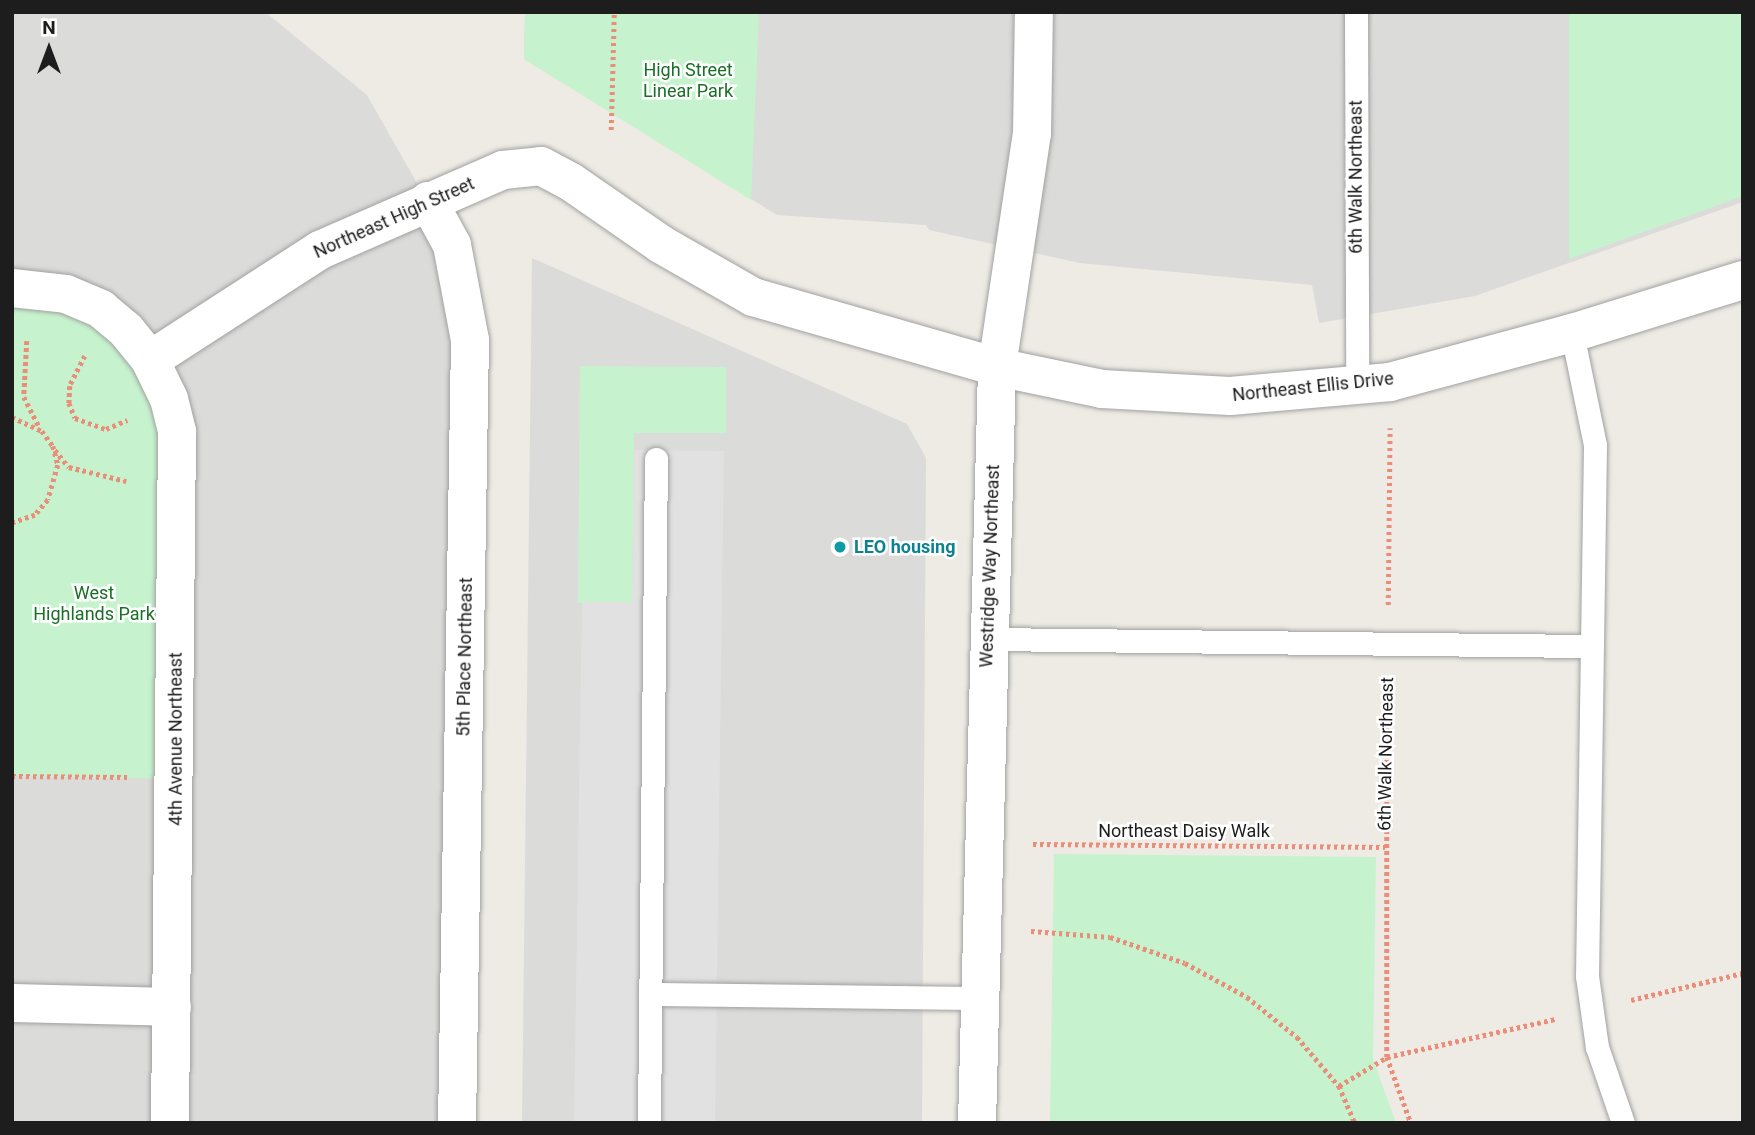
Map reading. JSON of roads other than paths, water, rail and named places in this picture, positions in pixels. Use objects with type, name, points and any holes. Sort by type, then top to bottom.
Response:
[{"type":"street","name":"Westridge Way Northeast","points":[[977,1123],[987,639],[997,368],[1032,134],[1034,12]]},
{"type":"street","name":"Northeast Ellis Drive","points":[[541,166],[570,182],[662,245],[753,297],[997,368],[1102,389],[1230,396],[1373,383],[1572,333],[1743,280]]},
{"type":"street","name":"Northeast High Street","points":[[150,360],[320,250],[503,170],[541,166]]},
{"type":"street","name":"5th Place Northeast","points":[[428,201],[452,244],[470,340],[457,1123]]},
{"type":"street","name":"4th Avenue Northeast","points":[[12,288],[65,294],[112,318],[150,360],[169,399],[177,432],[176,779],[170,1123]]},
{"type":"street","points":[[12,1003],[173,1007]]},
{"type":"lane","name":"6th Walk Northeast","points":[[1356,12],[1373,383]]},
{"type":"lane","points":[[1572,333],[1595,445],[1587,976],[1597,1047],[1623,1123]]},
{"type":"lane","points":[[649,1123],[656,459]]},
{"type":"lane","points":[[987,639],[1388,646],[1590,646]]},
{"type":"lane","points":[[650,994],[980,998]]},
{"type":"place","name":"LEO housing","points":[[840,547]]},
{"type":"park label","name":"High Street Linear Park","points":[[688,81]]},
{"type":"park label","name":"West Highlands Park","points":[[94,604]]}]
